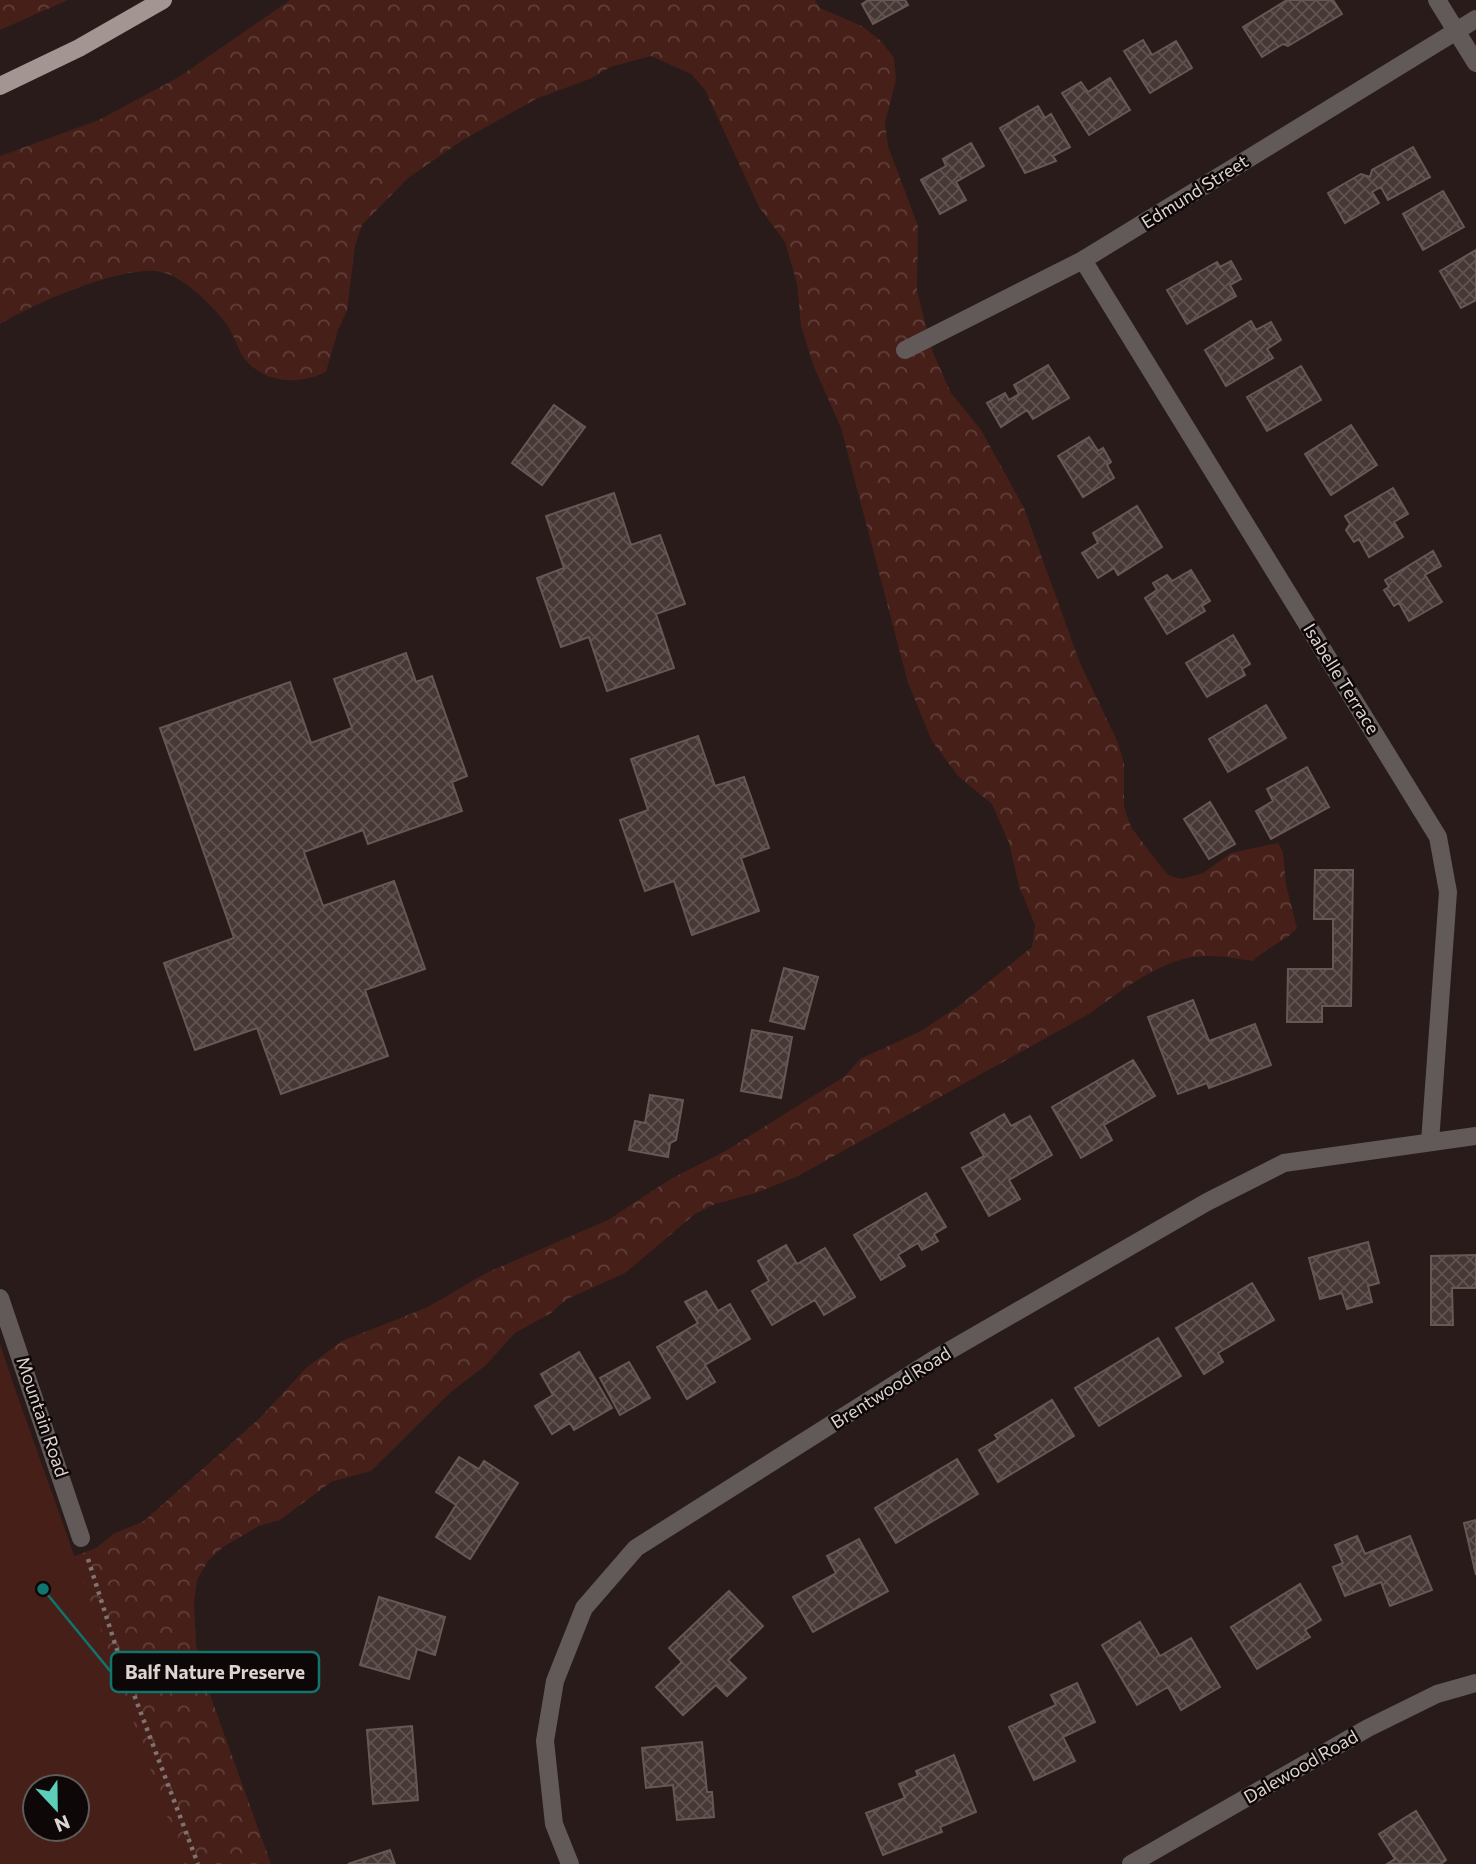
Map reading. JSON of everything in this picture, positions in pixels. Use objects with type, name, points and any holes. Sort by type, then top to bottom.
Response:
[{"type":"main road","points":[[0,86],[79,48],[163,0]]},
{"type":"street","points":[[1437,0],[1476,63]]},
{"type":"street","name":"Edmund Street","points":[[905,350],[1083,260],[1476,19]]},
{"type":"street","name":"Isabelle Terrace","points":[[1083,260],[1438,837],[1448,892],[1430,1142]]},
{"type":"street","name":"Brentwood Road","points":[[570,1864],[554,1824],[545,1741],[555,1681],[584,1608],[636,1548],[933,1360],[1208,1202],[1284,1163],[1476,1136]]},
{"type":"street","name":"Mountain Road","points":[[0,1298],[81,1538]]},
{"type":"street","name":"Dalewood Road","points":[[1131,1864],[1368,1728],[1437,1694],[1476,1683]]},
{"type":"path","points":[[81,1538],[116,1647],[198,1864]]},
{"type":"green space","points":[[0,0],[68,0],[0,30]]},
{"type":"green space","points":[[290,0],[815,0],[820,8],[862,26],[881,41],[894,58],[896,80],[885,123],[888,146],[918,226],[917,291],[933,353],[951,393],[981,430],[1024,508],[1080,663],[1118,743],[1124,764],[1124,807],[1131,827],[1162,868],[1170,876],[1182,879],[1203,873],[1231,853],[1278,843],[1283,852],[1286,885],[1297,928],[1253,961],[1193,957],[1161,967],[1089,1014],[798,1176],[756,1193],[715,1204],[695,1214],[625,1273],[567,1299],[551,1313],[515,1333],[486,1365],[451,1392],[371,1471],[331,1482],[280,1520],[259,1526],[223,1547],[208,1561],[197,1580],[194,1602],[196,1645],[208,1689],[271,1864],[0,1864],[0,1412],[64,1556],[75,1556],[96,1548],[113,1534],[144,1521],[260,1418],[306,1368],[342,1341],[428,1307],[486,1273],[608,1220],[669,1180],[729,1149],[845,1076],[860,1059],[921,1031],[960,1005],[1032,947],[1035,925],[1019,886],[1009,843],[992,804],[958,776],[932,741],[908,683],[841,428],[814,367],[801,326],[797,284],[785,242],[759,207],[705,90],[691,74],[651,56],[610,67],[592,78],[536,99],[463,140],[408,178],[362,225],[355,246],[347,311],[338,330],[326,372],[296,380],[275,378],[256,370],[244,358],[230,329],[215,310],[188,286],[161,272],[145,271],[102,280],[34,306],[0,324],[0,156],[99,120],[179,77]]},
{"type":"green space","points":[[0,1344],[14,1386],[184,1864],[0,1864]]},
{"type":"building","points":[[868,0],[905,0],[908,5],[873,24],[862,4]]},
{"type":"building","points":[[1287,0],[1333,0],[1342,14],[1288,46],[1283,44],[1262,57],[1243,27]]},
{"type":"building","points":[[1143,40],[1152,55],[1176,41],[1192,68],[1150,93],[1124,51]]},
{"type":"building","points":[[1110,78],[1130,110],[1089,135],[1062,93],[1081,82],[1088,92]]},
{"type":"building","points":[[1038,106],[1045,118],[1051,114],[1070,147],[1053,156],[1056,161],[1025,173],[1000,128]]},
{"type":"building","points":[[971,143],[984,166],[956,182],[966,200],[940,214],[921,180],[946,166],[943,159]]},
{"type":"building","points":[[1413,147],[1430,177],[1388,200],[1381,187],[1372,192],[1379,203],[1345,223],[1328,193],[1361,174],[1370,177],[1372,170]]},
{"type":"building","points":[[1443,191],[1464,227],[1423,250],[1403,214]]},
{"type":"building","points":[[1476,250],[1476,300],[1461,308],[1440,271]]},
{"type":"building","points":[[1231,261],[1241,279],[1230,285],[1236,296],[1187,324],[1167,290],[1217,262],[1220,267]]},
{"type":"building","points":[[1251,321],[1256,330],[1271,322],[1281,340],[1267,349],[1273,358],[1226,386],[1205,350]]},
{"type":"building","points":[[1048,365],[1069,398],[1033,419],[1027,410],[1001,427],[987,403],[1005,393],[1009,400],[1019,394],[1014,385]]},
{"type":"building","points":[[1301,366],[1321,400],[1267,431],[1247,397]]},
{"type":"building","points":[[554,405],[585,427],[542,485],[512,463]]},
{"type":"building","points":[[1351,425],[1377,465],[1331,495],[1305,454]]},
{"type":"building","points":[[1089,437],[1098,451],[1103,448],[1111,462],[1107,465],[1114,478],[1083,497],[1058,456]]},
{"type":"building","points":[[1393,488],[1408,514],[1394,522],[1403,537],[1369,557],[1359,539],[1354,542],[1346,530],[1350,524],[1345,516]]},
{"type":"building","points":[[614,493],[631,545],[660,535],[685,604],[656,614],[674,668],[607,691],[589,637],[561,647],[537,578],[564,568],[546,516]]},
{"type":"building","points":[[1137,506],[1162,547],[1118,575],[1114,568],[1098,578],[1082,553],[1098,543],[1093,533]]},
{"type":"building","points":[[1433,551],[1441,566],[1425,575],[1442,602],[1409,621],[1399,603],[1394,606],[1384,590],[1389,587],[1385,580]]},
{"type":"building","points":[[1191,570],[1210,601],[1202,606],[1205,611],[1167,634],[1145,598],[1157,590],[1153,583],[1167,575],[1172,581]]},
{"type":"building","points":[[1233,635],[1250,664],[1242,669],[1245,675],[1207,697],[1186,663]]},
{"type":"building","points":[[406,653],[416,682],[432,676],[467,776],[452,782],[462,811],[368,844],[363,830],[304,852],[323,906],[394,881],[425,969],[365,990],[388,1056],[281,1094],[257,1028],[195,1050],[164,963],[234,938],[160,728],[290,682],[311,743],[352,728],[334,679]]},
{"type":"building","points":[[1266,705],[1286,738],[1228,772],[1209,739]]},
{"type":"building","points":[[698,736],[715,786],[744,777],[769,848],[741,858],[759,911],[692,935],[674,881],[645,891],[620,820],[648,810],[631,759]]},
{"type":"building","points":[[1307,767],[1329,807],[1271,839],[1256,811],[1273,801],[1267,789]]},
{"type":"building","points":[[1210,802],[1235,844],[1209,859],[1184,819]]},
{"type":"building","points":[[1315,870],[1353,870],[1351,1006],[1322,1006],[1322,1022],[1287,1022],[1288,969],[1333,969],[1333,919],[1314,919]]},
{"type":"building","points":[[784,968],[818,977],[804,1029],[770,1021]]},
{"type":"building","points":[[1193,1000],[1209,1041],[1255,1024],[1271,1065],[1209,1088],[1207,1083],[1178,1094],[1148,1017]]},
{"type":"building","points":[[752,1030],[792,1037],[781,1098],[741,1091]]},
{"type":"building","points":[[1133,1060],[1155,1096],[1104,1125],[1112,1140],[1081,1158],[1052,1107]]},
{"type":"building","points":[[650,1095],[683,1100],[676,1140],[670,1143],[668,1157],[629,1150],[635,1121],[645,1123]]},
{"type":"building","points":[[1004,1114],[1011,1126],[1030,1116],[1052,1155],[1009,1180],[1020,1199],[989,1216],[962,1168],[984,1156],[971,1133]]},
{"type":"building","points":[[926,1193],[946,1227],[934,1234],[938,1241],[922,1250],[918,1243],[898,1255],[905,1266],[881,1280],[854,1235]]},
{"type":"building","points":[[1368,1242],[1379,1283],[1368,1286],[1372,1302],[1347,1309],[1342,1293],[1320,1299],[1309,1258]]},
{"type":"building","points":[[786,1245],[797,1264],[825,1248],[855,1297],[824,1315],[815,1300],[772,1325],[752,1291],[769,1281],[758,1261]]},
{"type":"building","points":[[1476,1255],[1476,1288],[1452,1288],[1453,1325],[1431,1325],[1431,1256]]},
{"type":"building","points":[[1252,1283],[1274,1320],[1218,1353],[1223,1362],[1204,1374],[1176,1328]]},
{"type":"building","points":[[706,1291],[718,1311],[730,1304],[750,1339],[705,1365],[715,1382],[687,1399],[657,1347],[698,1323],[685,1302]]},
{"type":"building","points":[[1158,1338],[1181,1376],[1099,1426],[1075,1388]]},
{"type":"building","points":[[579,1352],[612,1408],[574,1430],[570,1423],[552,1434],[535,1406],[553,1395],[541,1374]]},
{"type":"building","points":[[629,1362],[650,1398],[620,1415],[600,1378]]},
{"type":"building","points":[[1052,1400],[1074,1436],[998,1482],[979,1450],[998,1439],[995,1435]]},
{"type":"building","points":[[459,1457],[479,1469],[484,1461],[518,1483],[470,1559],[436,1537],[456,1505],[436,1492]]},
{"type":"building","points":[[957,1459],[978,1494],[896,1543],[875,1508]]},
{"type":"building","points":[[1476,1520],[1476,1575],[1464,1523]]},
{"type":"building","points":[[1357,1536],[1365,1554],[1410,1536],[1432,1590],[1390,1606],[1381,1582],[1345,1596],[1333,1567],[1343,1563],[1335,1545]]},
{"type":"building","points":[[859,1539],[888,1591],[813,1632],[793,1597],[836,1573],[827,1556]]},
{"type":"building","points":[[1300,1584],[1321,1620],[1305,1630],[1310,1637],[1257,1669],[1231,1627]]},
{"type":"building","points":[[729,1591],[763,1626],[728,1660],[746,1678],[727,1696],[716,1685],[683,1715],[656,1687],[682,1662],[669,1648]]},
{"type":"building","points":[[379,1597],[445,1617],[435,1655],[417,1649],[409,1679],[360,1665]]},
{"type":"building","points":[[1140,1622],[1160,1656],[1191,1638],[1220,1687],[1181,1710],[1168,1687],[1137,1705],[1102,1645]]},
{"type":"building","points":[[1077,1683],[1095,1722],[1063,1737],[1075,1761],[1034,1780],[1009,1727],[1056,1705],[1051,1695]]},
{"type":"building","points":[[412,1726],[418,1800],[373,1804],[367,1730]]},
{"type":"building","points":[[702,1742],[707,1792],[712,1792],[714,1817],[677,1820],[673,1785],[646,1788],[642,1748]]},
{"type":"building","points":[[954,1755],[976,1812],[940,1827],[942,1832],[883,1855],[866,1813],[905,1798],[899,1784],[918,1776],[916,1771]]},
{"type":"building","points":[[1416,1811],[1446,1860],[1441,1864],[1387,1864],[1395,1859],[1379,1834]]},
{"type":"building","points":[[390,1850],[395,1864],[348,1864]]},
{"type":"place","name":"Balf Nature Preserve","points":[[43,1589]]}]
